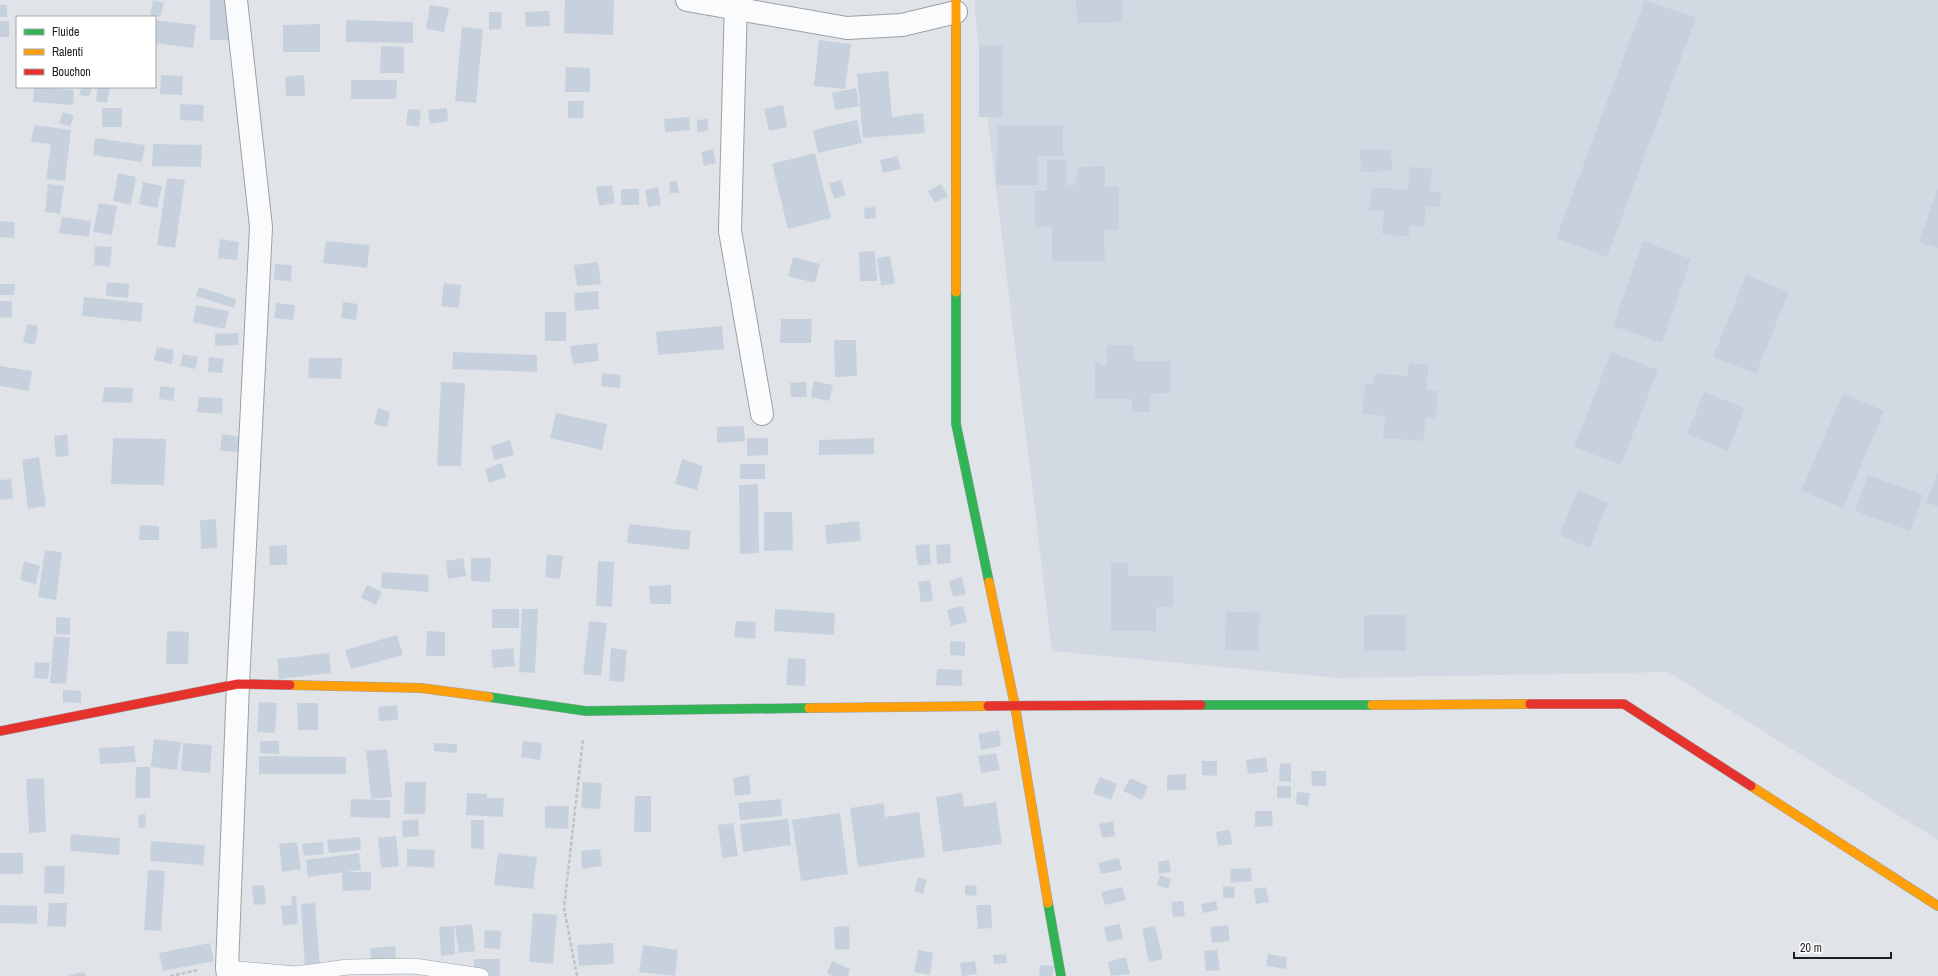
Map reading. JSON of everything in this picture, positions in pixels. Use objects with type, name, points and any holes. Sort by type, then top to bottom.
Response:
[{"type":"street","points":[[227,972],[238,684],[261,227],[236,0]]},
{"type":"street","points":[[687,0],[736,5],[847,28],[902,25],[956,6],[956,424],[1015,706],[1061,976]]},
{"type":"street","points":[[736,5],[730,231],[762,414]]},
{"type":"street","points":[[0,731],[238,684],[421,688],[586,711],[1015,706],[1624,704],[1938,906]]},
{"type":"lane","points":[[227,972],[296,974],[348,967],[414,966],[481,976]]},
{"type":"path","points":[[577,976],[564,908],[586,711]]},
{"type":"shaded area","points":[[975,0],[1938,0],[1938,840],[1668,672],[1339,678],[1052,651],[975,15]]},
{"type":"building","points":[[153,0],[164,3],[160,17],[150,15]]},
{"type":"building","points":[[210,0],[231,0],[231,40],[210,40]]},
{"type":"building","points":[[565,0],[614,0],[613,35],[564,33]]},
{"type":"building","points":[[1076,0],[1122,0],[1122,22],[1077,23]]},
{"type":"building","points":[[1645,0],[1696,18],[1607,257],[1556,238]]},
{"type":"building","points":[[0,5],[7,5],[7,17],[0,17]]},
{"type":"building","points":[[430,5],[449,8],[444,32],[426,29]]},
{"type":"building","points":[[549,11],[550,26],[526,27],[525,12]]},
{"type":"building","points":[[489,12],[502,12],[501,29],[489,30]]},
{"type":"building","points":[[156,20],[196,25],[193,48],[156,43]]},
{"type":"building","points":[[346,20],[413,22],[413,43],[346,42]]},
{"type":"building","points":[[0,21],[9,21],[9,37],[0,37]]},
{"type":"building","points":[[320,24],[320,52],[283,52],[283,25]]},
{"type":"building","points":[[462,27],[483,29],[476,103],[455,101]]},
{"type":"building","points":[[819,40],[851,44],[845,89],[814,86]]},
{"type":"building","points":[[979,45],[1003,45],[1003,117],[979,117]]},
{"type":"building","points":[[381,46],[404,47],[404,73],[380,73]]},
{"type":"building","points":[[566,67],[590,68],[590,92],[565,92]]},
{"type":"building","points":[[888,71],[892,117],[923,113],[925,133],[863,138],[857,74]]},
{"type":"building","points":[[161,75],[183,76],[182,95],[160,94]]},
{"type":"building","points":[[304,75],[305,96],[286,96],[285,77]]},
{"type":"building","points":[[351,80],[397,80],[396,99],[351,99]]},
{"type":"building","points":[[34,88],[74,90],[73,105],[33,102]]},
{"type":"building","points":[[82,88],[92,88],[89,97],[79,95]]},
{"type":"building","points":[[98,88],[110,88],[107,103],[96,101]]},
{"type":"building","points":[[856,88],[859,106],[835,110],[832,93]]},
{"type":"building","points":[[568,101],[584,101],[583,118],[568,118]]},
{"type":"building","points":[[180,104],[204,105],[203,121],[180,120]]},
{"type":"building","points":[[783,105],[787,127],[769,131],[764,109]]},
{"type":"building","points":[[102,108],[122,108],[122,127],[102,127]]},
{"type":"building","points":[[447,108],[448,121],[430,124],[428,110]]},
{"type":"building","points":[[408,109],[421,110],[419,127],[406,125]]},
{"type":"building","points":[[63,112],[74,116],[70,127],[59,123]]},
{"type":"building","points":[[689,117],[690,130],[665,132],[664,119]]},
{"type":"building","points":[[708,119],[708,131],[697,132],[697,120]]},
{"type":"building","points":[[857,120],[862,143],[818,153],[813,130]]},
{"type":"building","points":[[34,125],[71,130],[65,181],[46,179],[51,144],[31,142]]},
{"type":"building","points":[[997,125],[1063,125],[1063,156],[1038,156],[1038,185],[996,185]]},
{"type":"building","points":[[95,138],[145,145],[142,162],[93,155]]},
{"type":"building","points":[[153,144],[202,145],[201,167],[152,166]]},
{"type":"building","points":[[713,149],[716,163],[704,166],[701,152]]},
{"type":"building","points":[[1360,150],[1391,150],[1392,171],[1361,172]]},
{"type":"building","points":[[815,153],[831,218],[788,229],[772,164]]},
{"type":"building","points":[[897,156],[901,169],[883,173],[880,160]]},
{"type":"building","points":[[1047,160],[1067,160],[1067,185],[1076,185],[1077,167],[1105,166],[1105,187],[1119,187],[1119,230],[1104,230],[1105,261],[1052,261],[1052,227],[1035,227],[1035,191],[1047,191]]},
{"type":"building","points":[[1410,167],[1432,168],[1429,191],[1441,192],[1440,207],[1426,206],[1424,227],[1410,225],[1409,237],[1382,234],[1384,211],[1369,210],[1372,187],[1408,190]]},
{"type":"building","points":[[118,173],[136,177],[131,205],[113,201]]},
{"type":"building","points":[[167,178],[185,180],[175,248],[157,245]]},
{"type":"building","points":[[841,180],[846,195],[834,199],[829,183]]},
{"type":"building","points":[[677,181],[679,193],[670,193],[669,182]]},
{"type":"building","points":[[143,182],[162,186],[157,208],[139,204]]},
{"type":"building","points":[[48,184],[64,186],[60,214],[45,212]]},
{"type":"building","points":[[941,184],[948,196],[935,203],[928,191]]},
{"type":"building","points":[[612,185],[615,203],[599,206],[596,187]]},
{"type":"building","points":[[658,187],[661,205],[648,207],[645,190]]},
{"type":"building","points":[[1938,188],[1938,248],[1919,242]]},
{"type":"building","points":[[621,189],[639,189],[639,205],[621,205]]},
{"type":"building","points":[[99,203],[117,206],[112,235],[93,232]]},
{"type":"building","points":[[875,207],[876,218],[865,219],[864,208]]},
{"type":"building","points":[[62,217],[91,221],[89,237],[59,233]]},
{"type":"building","points":[[0,221],[15,222],[14,238],[0,237]]},
{"type":"building","points":[[220,239],[239,242],[237,260],[218,258]]},
{"type":"building","points":[[326,241],[370,245],[367,268],[323,263]]},
{"type":"building","points":[[1643,241],[1691,259],[1662,343],[1613,326]]},
{"type":"building","points":[[95,246],[112,247],[110,267],[94,265]]},
{"type":"building","points":[[875,251],[877,281],[860,281],[859,252]]},
{"type":"building","points":[[890,256],[895,283],[881,286],[877,258]]},
{"type":"building","points":[[793,257],[820,264],[815,283],[788,276]]},
{"type":"building","points":[[598,262],[601,284],[577,286],[574,265]]},
{"type":"building","points":[[275,264],[292,265],[291,281],[274,280]]},
{"type":"building","points":[[1746,275],[1789,292],[1756,374],[1713,357]]},
{"type":"building","points":[[107,282],[129,284],[128,298],[106,296]]},
{"type":"building","points":[[444,283],[461,285],[459,308],[441,306]]},
{"type":"building","points":[[0,284],[15,284],[14,295],[0,295]]},
{"type":"building","points":[[199,287],[236,299],[234,308],[196,296]]},
{"type":"building","points":[[598,291],[599,309],[575,311],[574,293]]},
{"type":"building","points":[[84,297],[143,303],[141,322],[82,316]]},
{"type":"building","points":[[0,301],[12,301],[12,317],[0,318]]},
{"type":"building","points":[[343,302],[358,304],[356,320],[341,318]]},
{"type":"building","points":[[276,303],[295,305],[293,320],[274,318]]},
{"type":"building","points":[[196,305],[229,311],[225,329],[193,322]]},
{"type":"building","points":[[545,312],[566,312],[566,341],[545,341]]},
{"type":"building","points":[[781,319],[812,319],[811,343],[780,343]]},
{"type":"building","points":[[27,324],[38,326],[35,345],[23,342]]},
{"type":"building","points":[[722,326],[724,349],[658,355],[656,332]]},
{"type":"building","points":[[238,333],[239,345],[215,346],[215,334]]},
{"type":"building","points":[[834,340],[856,340],[857,376],[835,377]]},
{"type":"building","points":[[597,343],[599,361],[573,364],[570,346]]},
{"type":"building","points":[[1107,345],[1134,345],[1134,361],[1171,361],[1171,393],[1150,394],[1150,412],[1132,412],[1132,399],[1095,399],[1095,362],[1107,366]]},
{"type":"building","points":[[157,347],[174,350],[172,364],[154,360]]},
{"type":"building","points":[[453,352],[537,355],[537,372],[452,369]]},
{"type":"building","points":[[1611,352],[1658,370],[1621,465],[1574,447]]},
{"type":"building","points":[[183,354],[198,357],[195,369],[180,366]]},
{"type":"building","points":[[209,357],[224,359],[222,373],[208,372]]},
{"type":"building","points":[[309,358],[342,358],[341,379],[308,378]]},
{"type":"building","points":[[1409,363],[1429,365],[1426,390],[1438,391],[1435,418],[1426,417],[1423,441],[1383,438],[1385,416],[1362,414],[1365,383],[1373,384],[1375,373],[1408,376]]},
{"type":"building","points":[[0,366],[32,371],[29,391],[0,386]]},
{"type":"building","points":[[602,373],[621,375],[620,388],[601,386]]},
{"type":"building","points":[[814,381],[833,385],[829,401],[811,397]]},
{"type":"building","points":[[441,382],[465,383],[461,466],[437,466]]},
{"type":"building","points":[[806,382],[807,397],[791,397],[790,383]]},
{"type":"building","points":[[160,386],[175,388],[173,401],[159,399]]},
{"type":"building","points":[[104,387],[133,388],[132,403],[102,402]]},
{"type":"building","points":[[1704,392],[1745,408],[1728,451],[1687,434]]},
{"type":"building","points":[[1843,393],[1884,411],[1843,508],[1801,491]]},
{"type":"building","points":[[199,397],[223,398],[222,414],[197,412]]},
{"type":"building","points":[[378,408],[390,412],[387,427],[374,424]]},
{"type":"building","points":[[556,413],[607,424],[602,450],[550,438]]},
{"type":"building","points":[[744,426],[745,441],[717,443],[717,427]]},
{"type":"building","points":[[67,434],[69,456],[56,457],[54,436]]},
{"type":"building","points":[[222,434],[241,437],[239,452],[220,451]]},
{"type":"building","points":[[113,438],[166,439],[164,485],[111,484]]},
{"type":"building","points":[[747,438],[768,438],[768,455],[747,456]]},
{"type":"building","points":[[874,438],[874,454],[819,455],[819,440]]},
{"type":"building","points":[[510,440],[514,455],[494,460],[491,446]]},
{"type":"building","points":[[39,457],[46,506],[28,509],[22,460]]},
{"type":"building","points":[[682,459],[703,466],[697,490],[675,484]]},
{"type":"building","points":[[502,463],[506,477],[489,483],[485,469]]},
{"type":"building","points":[[740,464],[765,464],[765,479],[740,479]]},
{"type":"building","points":[[1938,472],[1938,507],[1926,502]]},
{"type":"building","points":[[1868,475],[1923,495],[1910,531],[1855,511]]},
{"type":"building","points":[[11,479],[13,499],[0,500],[0,480]]},
{"type":"building","points":[[758,484],[759,553],[740,554],[739,485]]},
{"type":"building","points":[[1578,490],[1608,503],[1590,548],[1559,535]]},
{"type":"building","points":[[764,512],[792,512],[793,550],[764,551]]},
{"type":"building","points":[[216,519],[217,548],[201,549],[200,520]]},
{"type":"building","points":[[859,521],[861,541],[827,544],[825,525]]},
{"type":"building","points":[[629,524],[691,531],[689,550],[627,543]]},
{"type":"building","points":[[140,525],[159,526],[159,540],[139,540]]},
{"type":"building","points":[[929,544],[931,564],[918,566],[915,545]]},
{"type":"building","points":[[950,544],[951,563],[937,564],[936,545]]},
{"type":"building","points":[[287,545],[287,565],[270,565],[269,546]]},
{"type":"building","points":[[45,550],[62,552],[56,600],[38,597]]},
{"type":"building","points":[[547,554],[563,556],[560,579],[545,577]]},
{"type":"building","points":[[463,558],[466,576],[448,579],[446,561]]},
{"type":"building","points":[[471,558],[491,558],[490,582],[471,581]]},
{"type":"building","points":[[24,561],[40,566],[36,584],[20,580]]},
{"type":"building","points":[[598,561],[614,562],[612,607],[596,606]]},
{"type":"building","points":[[1111,563],[1128,563],[1128,576],[1173,576],[1173,607],[1156,607],[1156,631],[1111,631]]},
{"type":"building","points":[[382,572],[429,575],[428,592],[381,588]]},
{"type":"building","points":[[962,577],[966,594],[953,597],[949,581]]},
{"type":"building","points":[[930,580],[933,601],[921,602],[918,582]]},
{"type":"building","points":[[367,585],[382,592],[376,605],[361,598]]},
{"type":"building","points":[[671,585],[671,604],[650,604],[649,586]]},
{"type":"building","points":[[963,606],[967,622],[951,626],[947,610]]},
{"type":"building","points":[[492,609],[519,609],[519,628],[492,628]]},
{"type":"building","points":[[522,609],[538,609],[535,673],[519,672]]},
{"type":"building","points":[[775,609],[835,613],[834,635],[774,631]]},
{"type":"building","points":[[1226,611],[1260,613],[1258,651],[1225,650]]},
{"type":"building","points":[[1364,615],[1406,615],[1406,651],[1364,651]]},
{"type":"building","points":[[56,617],[70,618],[70,635],[56,634]]},
{"type":"building","points":[[589,621],[607,623],[601,676],[583,674]]},
{"type":"building","points":[[736,621],[756,622],[755,639],[734,637]]},
{"type":"building","points":[[167,631],[189,632],[188,664],[166,664]]},
{"type":"building","points":[[427,631],[445,632],[445,656],[426,656]]},
{"type":"building","points":[[397,635],[403,655],[351,669],[345,650]]},
{"type":"building","points":[[54,636],[70,638],[66,684],[50,683]]},
{"type":"building","points":[[950,641],[965,642],[965,656],[950,655]]},
{"type":"building","points":[[513,648],[515,666],[493,668],[491,650]]},
{"type":"building","points":[[611,648],[627,650],[624,682],[609,681]]},
{"type":"building","points":[[329,653],[331,673],[279,679],[277,659]]},
{"type":"building","points":[[788,658],[806,659],[805,686],[786,685]]},
{"type":"building","points":[[35,662],[50,663],[48,679],[34,678]]},
{"type":"building","points":[[937,669],[962,670],[962,686],[936,685]]},
{"type":"building","points":[[63,690],[81,691],[81,703],[63,702]]},
{"type":"building","points":[[259,702],[277,703],[275,733],[257,732]]},
{"type":"building","points":[[297,703],[318,703],[318,730],[298,730]]},
{"type":"building","points":[[397,705],[398,720],[379,721],[378,707]]},
{"type":"building","points":[[999,730],[1001,746],[981,750],[978,734]]},
{"type":"building","points":[[154,739],[181,742],[177,770],[151,767]]},
{"type":"building","points":[[260,741],[279,741],[279,754],[260,753]]},
{"type":"building","points":[[523,741],[542,743],[540,760],[521,757]]},
{"type":"building","points":[[183,743],[212,745],[210,773],[181,771]]},
{"type":"building","points":[[434,743],[457,744],[457,753],[434,751]]},
{"type":"building","points":[[134,746],[136,762],[100,764],[99,748]]},
{"type":"building","points":[[387,749],[392,797],[371,799],[366,751]]},
{"type":"building","points":[[996,753],[1000,770],[981,773],[978,756]]},
{"type":"building","points":[[259,756],[346,757],[346,774],[259,774]]},
{"type":"building","points":[[1266,757],[1268,772],[1248,774],[1246,760]]},
{"type":"building","points":[[1202,761],[1217,761],[1217,776],[1202,775]]},
{"type":"building","points":[[1291,763],[1291,782],[1279,781],[1280,764]]},
{"type":"building","points":[[136,767],[150,767],[150,798],[135,798]]},
{"type":"building","points":[[1311,771],[1326,771],[1326,786],[1312,786]]},
{"type":"building","points":[[1186,774],[1186,790],[1167,790],[1167,775]]},
{"type":"building","points":[[749,775],[751,794],[735,796],[733,778]]},
{"type":"building","points":[[1100,777],[1117,784],[1111,800],[1093,793]]},
{"type":"building","points":[[44,778],[46,832],[29,833],[26,779]]},
{"type":"building","points":[[1130,778],[1148,786],[1142,800],[1123,791]]},
{"type":"building","points":[[405,782],[426,782],[425,814],[404,814]]},
{"type":"building","points":[[583,782],[602,783],[600,809],[581,808]]},
{"type":"building","points":[[1277,786],[1291,786],[1291,798],[1277,798]]},
{"type":"building","points":[[1297,792],[1310,793],[1308,806],[1296,804]]},
{"type":"building","points":[[467,793],[487,794],[487,798],[504,798],[503,817],[466,815]]},
{"type":"building","points":[[962,793],[964,807],[996,802],[1002,844],[943,852],[936,797]]},
{"type":"building","points":[[635,796],[651,796],[651,832],[634,832]]},
{"type":"building","points":[[351,799],[390,800],[390,818],[350,817]]},
{"type":"building","points":[[781,799],[782,816],[740,820],[738,803]]},
{"type":"building","points":[[884,803],[885,817],[919,812],[925,857],[858,867],[850,808]]},
{"type":"building","points":[[545,806],[569,806],[568,829],[545,828]]},
{"type":"building","points":[[1255,811],[1272,811],[1273,826],[1255,827]]},
{"type":"building","points":[[840,813],[848,874],[801,881],[792,820]]},
{"type":"building","points":[[145,814],[146,827],[139,828],[138,815]]},
{"type":"building","points":[[418,819],[419,836],[403,838],[402,821]]},
{"type":"building","points":[[788,819],[791,845],[743,852],[740,824]]},
{"type":"building","points":[[471,820],[484,820],[484,849],[471,848]]},
{"type":"building","points":[[1113,821],[1115,836],[1102,838],[1099,824]]},
{"type":"building","points":[[733,823],[738,856],[722,858],[718,825]]},
{"type":"building","points":[[1230,830],[1232,844],[1218,846],[1216,832]]},
{"type":"building","points":[[71,834],[120,838],[119,855],[70,851]]},
{"type":"building","points":[[396,836],[399,866],[381,868],[378,838]]},
{"type":"building","points":[[360,837],[361,850],[329,853],[327,840]]},
{"type":"building","points":[[151,841],[205,845],[203,865],[150,861]]},
{"type":"building","points":[[297,842],[301,869],[282,872],[279,844]]},
{"type":"building","points":[[323,842],[324,854],[304,856],[302,844]]},
{"type":"building","points":[[407,849],[435,850],[434,868],[407,866]]},
{"type":"building","points":[[600,849],[602,866],[582,869],[581,851]]},
{"type":"building","points":[[0,853],[23,853],[23,874],[0,874]]},
{"type":"building","points":[[359,853],[361,870],[308,877],[306,860]]},
{"type":"building","points":[[498,853],[537,857],[533,889],[494,885]]},
{"type":"building","points":[[1119,858],[1122,870],[1101,874],[1098,863]]},
{"type":"building","points":[[1169,860],[1171,872],[1159,874],[1158,862]]},
{"type":"building","points":[[45,866],[65,866],[64,894],[44,893]]},
{"type":"building","points":[[1251,868],[1252,881],[1231,883],[1230,869]]},
{"type":"building","points":[[148,870],[165,871],[161,931],[144,930]]},
{"type":"building","points":[[342,872],[371,872],[371,890],[343,891]]},
{"type":"building","points":[[1160,875],[1171,879],[1168,889],[1157,885]]},
{"type":"building","points":[[918,877],[927,880],[923,894],[914,891]]},
{"type":"building","points":[[264,885],[266,904],[254,905],[252,886]]},
{"type":"building","points":[[965,885],[977,886],[976,896],[965,895]]},
{"type":"building","points":[[1223,886],[1235,887],[1234,898],[1223,898]]},
{"type":"building","points":[[1122,887],[1126,900],[1105,905],[1101,892]]},
{"type":"building","points":[[1266,887],[1269,902],[1256,904],[1254,889]]},
{"type":"building","points":[[291,896],[296,896],[298,924],[283,925],[281,906],[292,905]]},
{"type":"building","points":[[1183,901],[1185,916],[1173,917],[1171,902]]},
{"type":"building","points":[[1216,901],[1218,910],[1203,913],[1201,904]]},
{"type":"building","points":[[49,903],[67,903],[66,927],[47,926]]},
{"type":"building","points":[[315,903],[320,967],[305,968],[301,904]]},
{"type":"building","points":[[0,905],[37,906],[37,924],[0,923]]},
{"type":"building","points":[[976,905],[991,905],[992,928],[978,929]]},
{"type":"building","points":[[533,913],[557,915],[553,964],[529,962]]},
{"type":"building","points":[[472,924],[475,951],[459,953],[455,926]]},
{"type":"building","points":[[1120,924],[1123,939],[1107,942],[1104,927]]},
{"type":"building","points":[[1228,925],[1230,941],[1212,943],[1210,927]]},
{"type":"building","points":[[454,926],[455,954],[441,956],[439,927]]},
{"type":"building","points":[[849,926],[850,949],[835,950],[834,927]]},
{"type":"building","points":[[1155,926],[1163,959],[1149,962],[1142,929]]},
{"type":"building","points":[[485,930],[501,931],[500,949],[484,948]]},
{"type":"building","points":[[210,943],[214,961],[163,971],[159,953]]},
{"type":"building","points":[[613,943],[614,964],[579,966],[577,945]]},
{"type":"building","points":[[643,945],[678,950],[675,976],[639,972]]},
{"type":"building","points":[[395,946],[396,963],[371,964],[370,948]]},
{"type":"building","points":[[918,950],[933,953],[930,975],[914,972]]},
{"type":"building","points":[[1217,950],[1220,970],[1206,971],[1204,951]]},
{"type":"building","points":[[1006,954],[1007,963],[994,964],[993,955]]},
{"type":"building","points":[[1268,954],[1287,957],[1286,969],[1266,966]]},
{"type":"building","points":[[1126,957],[1130,974],[1111,976],[1108,962]]},
{"type":"building","points":[[474,959],[500,959],[500,976],[474,976]]},
{"type":"building","points":[[832,961],[850,969],[848,976],[833,976],[827,973]]},
{"type":"building","points":[[975,961],[977,974],[962,976],[960,963]]},
{"type":"building","points":[[1040,965],[1054,966],[1053,976],[1039,976]]},
{"type":"building","points":[[84,972],[86,976],[69,976],[69,975]]},
{"type":"traffic: fast","points":[[956,292],[956,424],[989,582]]},
{"type":"traffic: fast","points":[[489,697],[586,711],[809,708]]},
{"type":"traffic: fast","points":[[1201,705],[1372,705]]},
{"type":"traffic: fast","points":[[1048,903],[1061,976]]},
{"type":"traffic: slow","points":[[956,0],[956,292]]},
{"type":"traffic: slow","points":[[989,582],[1015,706],[1048,903]]},
{"type":"traffic: slow","points":[[290,685],[421,688],[489,697]]},
{"type":"traffic: slow","points":[[1372,705],[1530,704]]},
{"type":"traffic: slow","points":[[809,708],[988,706]]},
{"type":"traffic: slow","points":[[1751,786],[1938,906]]},
{"type":"traffic: jam","points":[[0,731],[238,684],[290,685]]},
{"type":"traffic: jam","points":[[1530,704],[1624,704],[1751,786]]},
{"type":"traffic: jam","points":[[988,706],[1201,705]]}]
